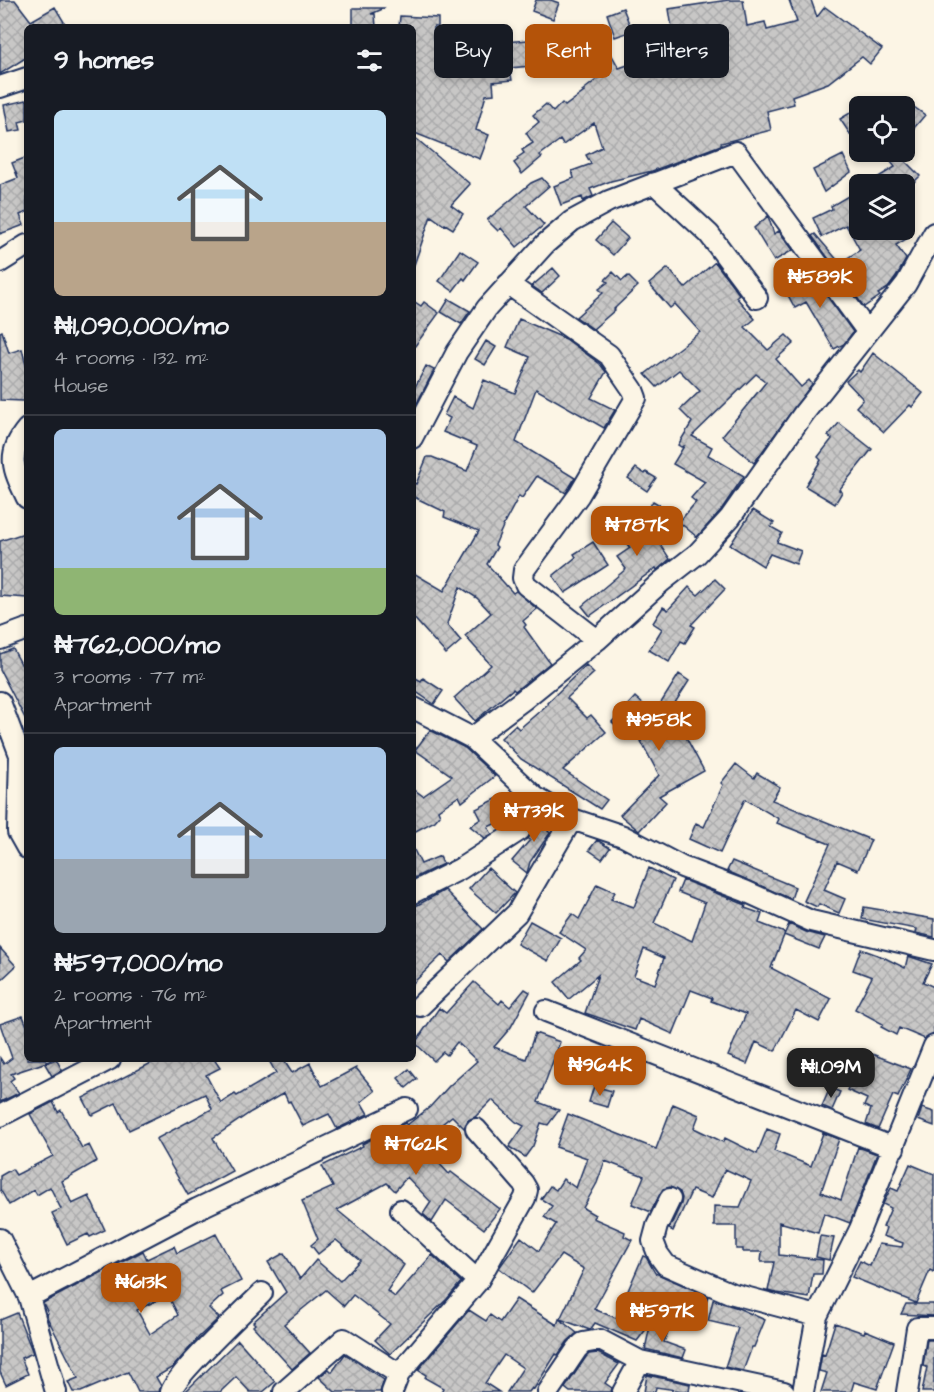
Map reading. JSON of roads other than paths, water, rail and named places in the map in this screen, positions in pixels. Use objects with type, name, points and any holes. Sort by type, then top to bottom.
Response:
[{"type":"street","points":[[0,87],[24,79]]},
{"type":"street","points":[[416,431],[458,352],[487,308],[545,244],[572,221],[609,201],[736,152],[867,331]]},
{"type":"street","points":[[654,183],[709,234],[757,298]]},
{"type":"street","points":[[472,738],[597,640],[661,582],[697,554],[730,518],[804,413],[906,284],[934,233]]},
{"type":"street","points":[[0,262],[24,247]]},
{"type":"street","points":[[508,284],[609,355],[636,398],[579,495],[524,570],[523,578],[526,585],[597,640]]},
{"type":"street","points":[[24,433],[15,449],[13,468],[24,492]]},
{"type":"street","points":[[0,639],[24,630]]},
{"type":"street","points":[[0,702],[20,754],[18,832],[24,843]]},
{"type":"street","points":[[416,709],[472,738],[535,797],[572,819],[623,836],[682,867],[745,891],[811,921],[934,950]]},
{"type":"street","points":[[416,891],[460,869],[520,830],[535,797]]},
{"type":"street","points":[[420,1006],[517,913],[572,819]]},
{"type":"street","points":[[546,1011],[894,1148]]},
{"type":"street","points":[[803,1392],[817,1316],[860,1228],[934,1046]]},
{"type":"street","points":[[0,1116],[104,1062]]},
{"type":"street","points":[[29,1297],[196,1209],[407,1109]]},
{"type":"street","points":[[284,1392],[344,1339],[395,1383],[478,1281],[525,1198],[527,1190],[476,1129]]},
{"type":"street","points":[[670,1199],[657,1226],[653,1241],[666,1265],[730,1293],[817,1316]]},
{"type":"street","points":[[401,1210],[478,1281]]},
{"type":"street","points":[[0,1239],[29,1297],[50,1390]]},
{"type":"street","points":[[171,1392],[172,1386],[187,1368],[262,1293]]},
{"type":"street","points":[[907,1392],[917,1328],[934,1328]]},
{"type":"street","points":[[548,1392],[577,1349],[583,1343],[600,1340],[640,1361],[784,1392]]},
{"type":"street","points":[[623,1392],[640,1361]]}]
